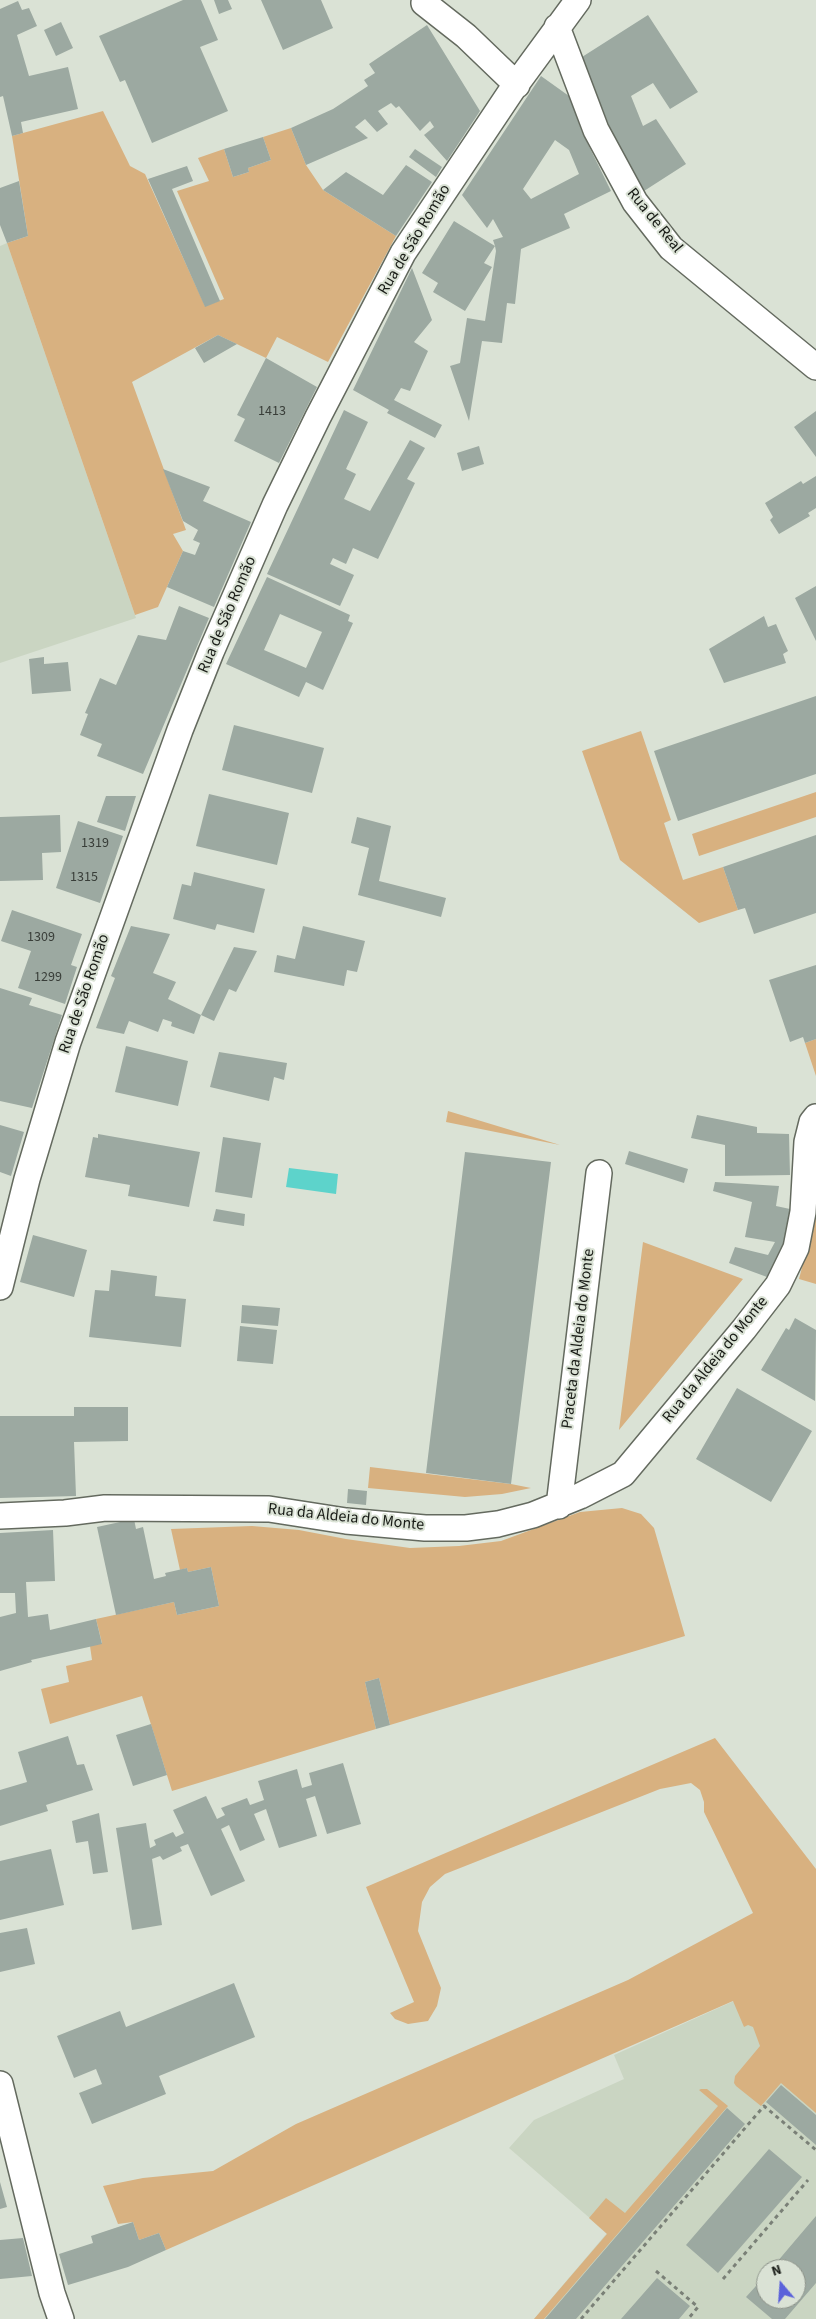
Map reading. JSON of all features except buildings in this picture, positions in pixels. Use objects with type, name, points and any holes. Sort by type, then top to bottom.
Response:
[{"type":"street","name":"Rua de São Romão","points":[[0,1287],[27,1180],[68,1042],[174,748],[211,652],[275,505],[318,417],[403,253],[557,27],[578,0]]},
{"type":"street","points":[[424,3],[466,36],[517,85]]},
{"type":"street","name":"Rua de Real","points":[[557,27],[596,130],[634,202],[671,248],[816,367]]},
{"type":"street","name":"Rua da Aldeia do Monte","points":[[0,1516],[65,1514],[105,1508],[269,1509],[346,1521],[425,1528],[466,1528],[498,1524],[559,1506],[623,1474],[744,1329],[778,1285],[796,1248],[803,1212],[807,1142],[812,1122],[816,1117]]},
{"type":"street","name":"Praceta da Aldeia do Monte","points":[[559,1506],[599,1173]]},
{"type":"street","points":[[0,2084],[52,2293],[61,2319]]},
{"type":"path","points":[[581,2319],[764,2106],[816,2150]]},
{"type":"path","points":[[723,2279],[808,2180]]},
{"type":"path","points":[[656,2272],[698,2307],[688,2319]]},
{"type":"shaded area","points":[[103,111],[130,166],[145,174],[205,306],[224,299],[177,191],[209,181],[198,158],[224,149],[233,177],[249,172],[248,168],[271,160],[263,137],[291,128],[306,165],[323,190],[396,236],[328,362],[277,337],[266,358],[218,335],[132,382],[186,530],[173,534],[183,551],[158,607],[135,615],[7,243],[28,236],[12,136]]},
{"type":"shaded area","points":[[7,243],[136,618],[0,663],[0,246]]},
{"type":"shaded area","points":[[641,731],[671,820],[664,823],[683,880],[723,867],[738,910],[699,923],[620,860],[582,751]]},
{"type":"shaded area","points":[[816,792],[816,817],[699,856],[692,834]]},
{"type":"shaded area","points":[[816,1039],[816,1076],[805,1043]]},
{"type":"shaded area","points":[[448,1111],[560,1145],[446,1122]]},
{"type":"shaded area","points":[[816,1214],[816,1284],[799,1279]]},
{"type":"shaded area","points":[[643,1242],[743,1279],[619,1430]]},
{"type":"shaded area","points":[[370,1467],[531,1488],[502,1494],[465,1497],[368,1488]]},
{"type":"shaded area","points":[[622,1508],[641,1514],[654,1528],[685,1636],[390,1725],[379,1678],[365,1682],[376,1729],[172,1791],[142,1696],[50,1724],[41,1689],[69,1682],[66,1666],[92,1660],[90,1646],[102,1643],[96,1619],[174,1602],[177,1615],[219,1606],[211,1567],[188,1572],[187,1568],[180,1570],[171,1529],[252,1526],[299,1530],[410,1548],[459,1546],[501,1541],[580,1512]]},
{"type":"shaded area","points":[[715,1738],[816,1869],[816,2113],[781,2083],[761,2106],[736,2086],[734,2083],[735,2076],[760,2046],[753,2027],[748,2025],[744,2027],[733,2001],[166,2250],[159,2233],[139,2240],[133,2222],[118,2224],[103,2186],[143,2178],[213,2171],[296,2124],[628,1980],[753,1913],[704,1812],[704,1802],[700,1790],[691,1783],[660,1789],[445,1874],[430,1887],[422,1902],[418,1931],[441,1988],[437,2006],[428,2021],[408,2024],[395,2019],[390,2013],[414,2002],[366,1887]]},
{"type":"shaded area","points":[[816,1964],[816,2319],[534,2319],[607,2233],[509,2148],[534,2120],[624,2079],[614,2055]]},
{"type":"shaded area","points":[[707,2089],[728,2106],[544,2319],[534,2319],[607,2234],[589,2218],[606,2198],[625,2213],[718,2106],[699,2090]]},
{"type":"water","points":[[289,1168],[338,1174],[336,1194],[286,1187]]}]
